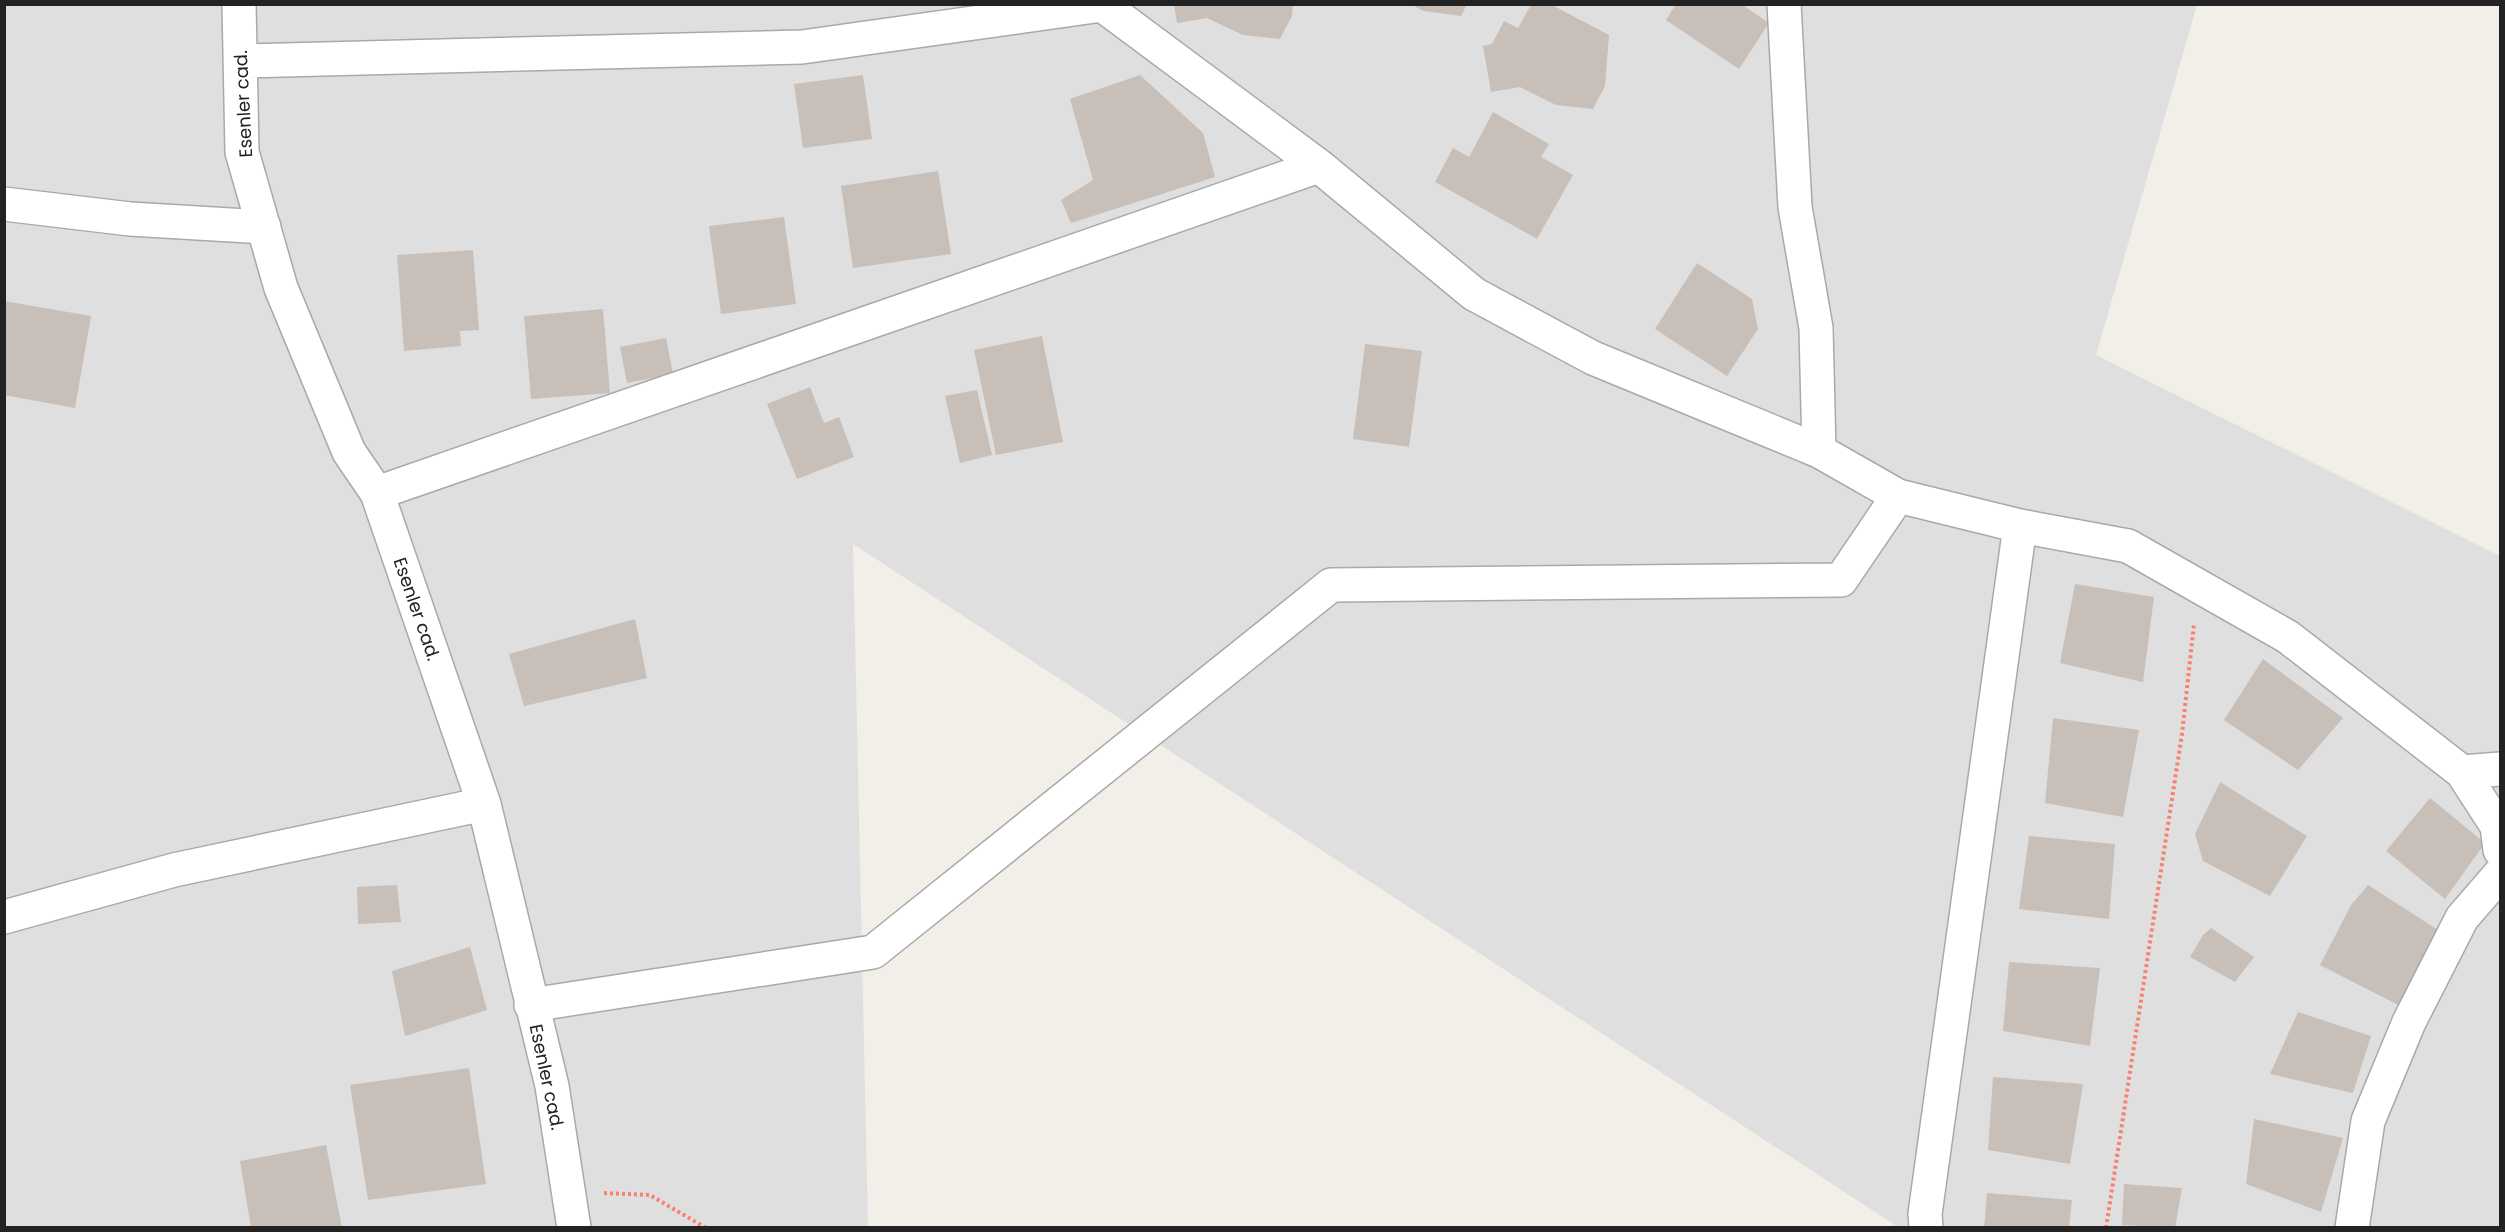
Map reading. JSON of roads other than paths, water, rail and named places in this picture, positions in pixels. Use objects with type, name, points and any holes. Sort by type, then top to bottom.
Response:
[{"type":"street","name":"Esenler cad.","points":[[239,4],[242,152],[281,288],[349,452],[377,493],[484,804],[552,1086],[574,1227]]},
{"type":"street","points":[[1784,4],[1795,207],[1816,328],[1820,451]]},
{"type":"street","points":[[240,62],[802,47],[1101,5],[1319,166],[1474,294],[1593,358],[1820,451],[1898,496],[2020,526],[2128,546],[2198,588],[2288,637],[2462,772],[2497,825],[2500,850]]},
{"type":"street","points":[[377,493],[1319,166]]},
{"type":"street","points":[[4,204],[130,219],[264,227]]},
{"type":"street","points":[[531,1005],[873,952],[1331,585],[1841,580],[1898,496]]},
{"type":"street","points":[[1926,1227],[1924,1214],[2020,526]]},
{"type":"street","points":[[2462,772],[2500,768]]},
{"type":"street","points":[[4,917],[174,870],[484,804]]},
{"type":"street","points":[[2352,1227],[2368,1121],[2409,1022],[2462,918],[2500,874]]}]
